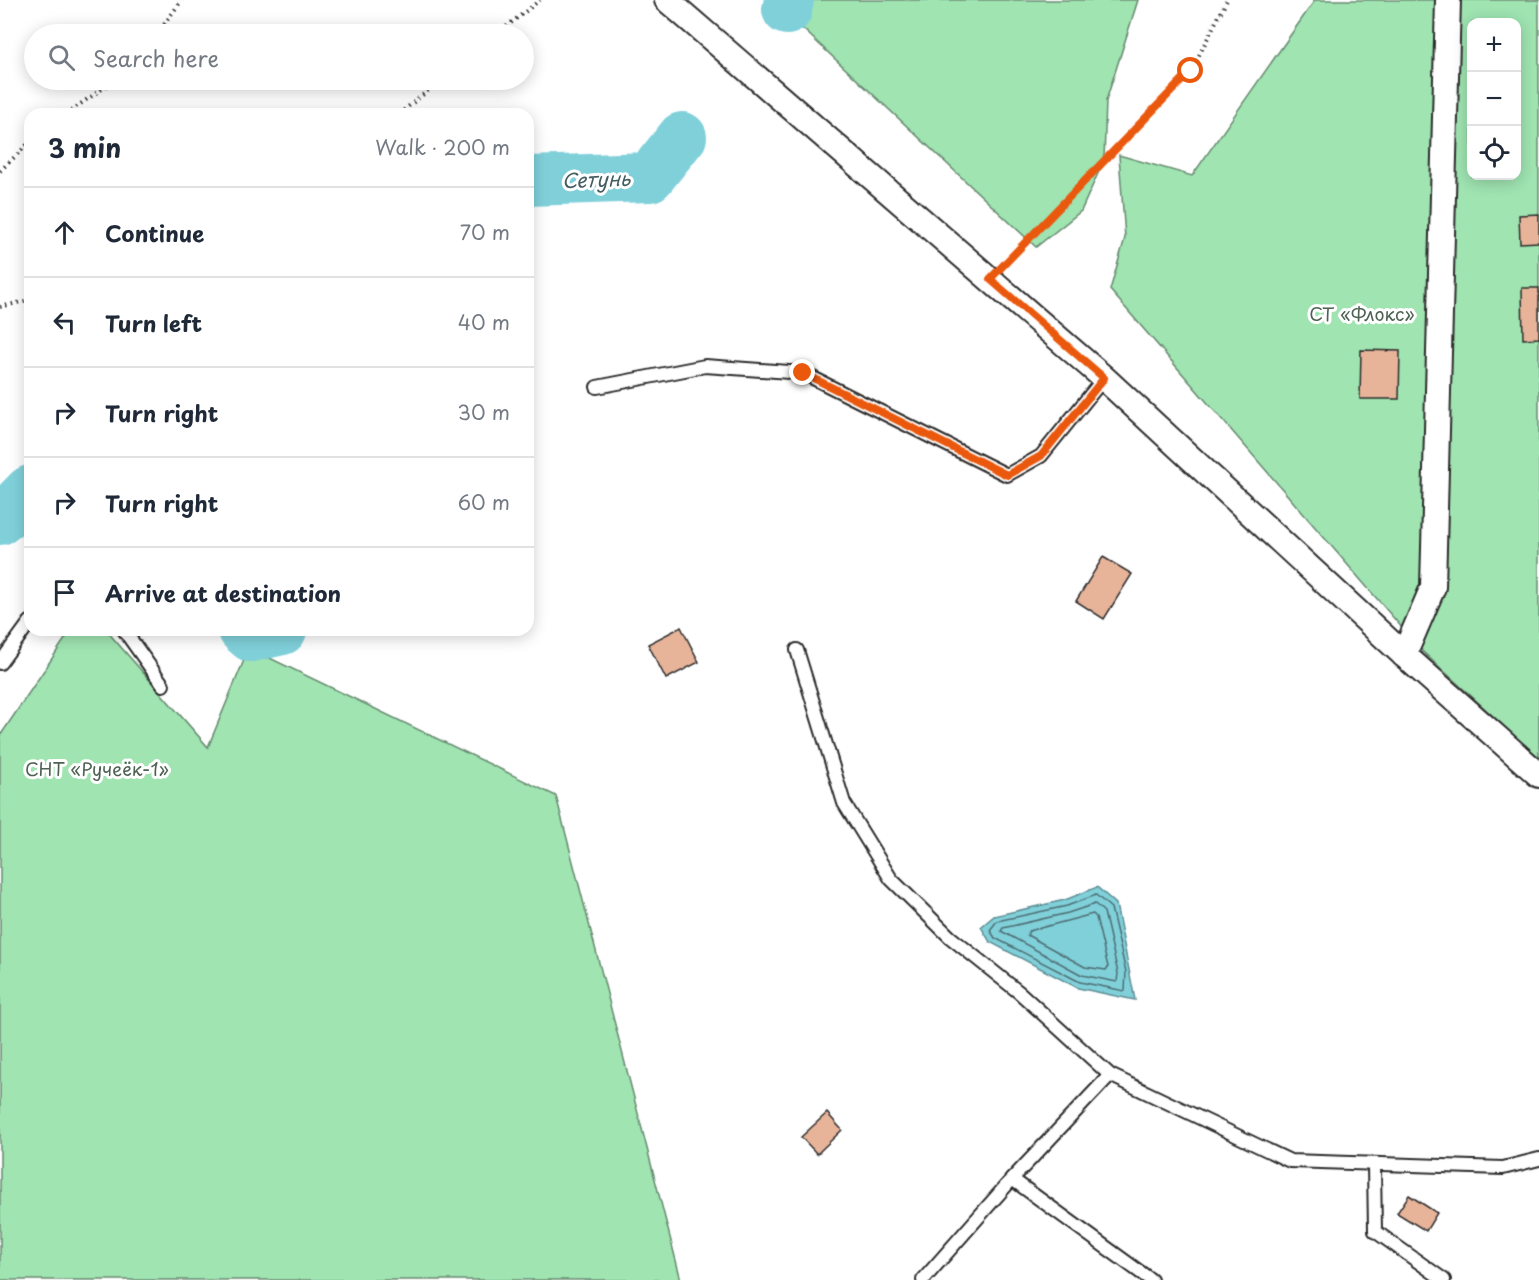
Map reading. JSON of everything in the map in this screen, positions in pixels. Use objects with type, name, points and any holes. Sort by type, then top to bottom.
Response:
[{"type":"street","points":[[668,0],[1104,378],[1404,655],[1539,775]]},
{"type":"street","points":[[1404,655],[1433,587],[1448,0]]},
{"type":"lane","points":[[597,387],[705,366],[803,373],[1007,475],[1041,456],[1104,378]]},
{"type":"lane","points":[[0,663],[24,630]]},
{"type":"lane","points":[[128,636],[163,685]]},
{"type":"lane","points":[[797,650],[844,803],[891,879],[950,937],[1020,993],[1110,1076],[1290,1161],[1503,1168],[1539,1159]]},
{"type":"lane","points":[[923,1280],[1012,1179],[1110,1076]]},
{"type":"lane","points":[[1374,1165],[1375,1231],[1444,1280]]},
{"type":"lane","points":[[1012,1179],[1151,1280]]},
{"type":"path","points":[[164,24],[182,0]]},
{"type":"path","points":[[510,24],[540,0]]},
{"type":"path","points":[[990,279],[1191,71],[1227,0]]},
{"type":"path","points":[[75,108],[101,90]]},
{"type":"path","points":[[406,108],[429,90]]},
{"type":"path","points":[[0,171],[24,148]]},
{"type":"path","points":[[0,307],[24,301]]},
{"type":"green space","points":[[772,0],[1138,0],[1106,101],[1104,160],[1081,211],[1036,247]]},
{"type":"green space","name":"СТ «Флокс»","points":[[1315,0],[1539,0],[1539,758],[1423,652],[1110,290],[1125,238],[1119,155],[1192,176]]},
{"type":"green space","name":"СНТ «Ручеёк-1»","points":[[67,636],[111,636],[208,747],[249,648],[556,796],[681,1280],[0,1280],[0,736]]},
{"type":"water","points":[[1097,887],[1116,904],[1135,1000],[1078,988],[990,942],[981,927],[994,916],[1065,900]]},
{"type":"building","points":[[1539,214],[1539,242],[1520,243],[1519,215]]},
{"type":"building","points":[[1522,288],[1539,288],[1539,338],[1523,339]]},
{"type":"building","points":[[1361,350],[1400,351],[1399,399],[1360,399]]},
{"type":"building","points":[[1103,557],[1132,574],[1104,619],[1076,601]]},
{"type":"building","points":[[681,627],[699,662],[666,679],[648,644]]},
{"type":"building","points":[[827,1113],[842,1130],[817,1154],[801,1137]]},
{"type":"building","points":[[1409,1195],[1437,1213],[1426,1231],[1397,1213]]},
{"type":"waterway","name":"Сетунь","points":[[787,10],[789,0]]},
{"type":"waterway","name":"Сетунь","points":[[534,181],[650,177],[682,137]]},
{"type":"waterway","name":"Сетунь","points":[[0,520],[24,496]]},
{"type":"waterway","name":"Сетунь","points":[[250,636],[255,636]]},
{"type":"route","points":[[803,373],[962,455],[1007,475],[1041,456],[1104,378],[990,279],[1191,71]]}]
